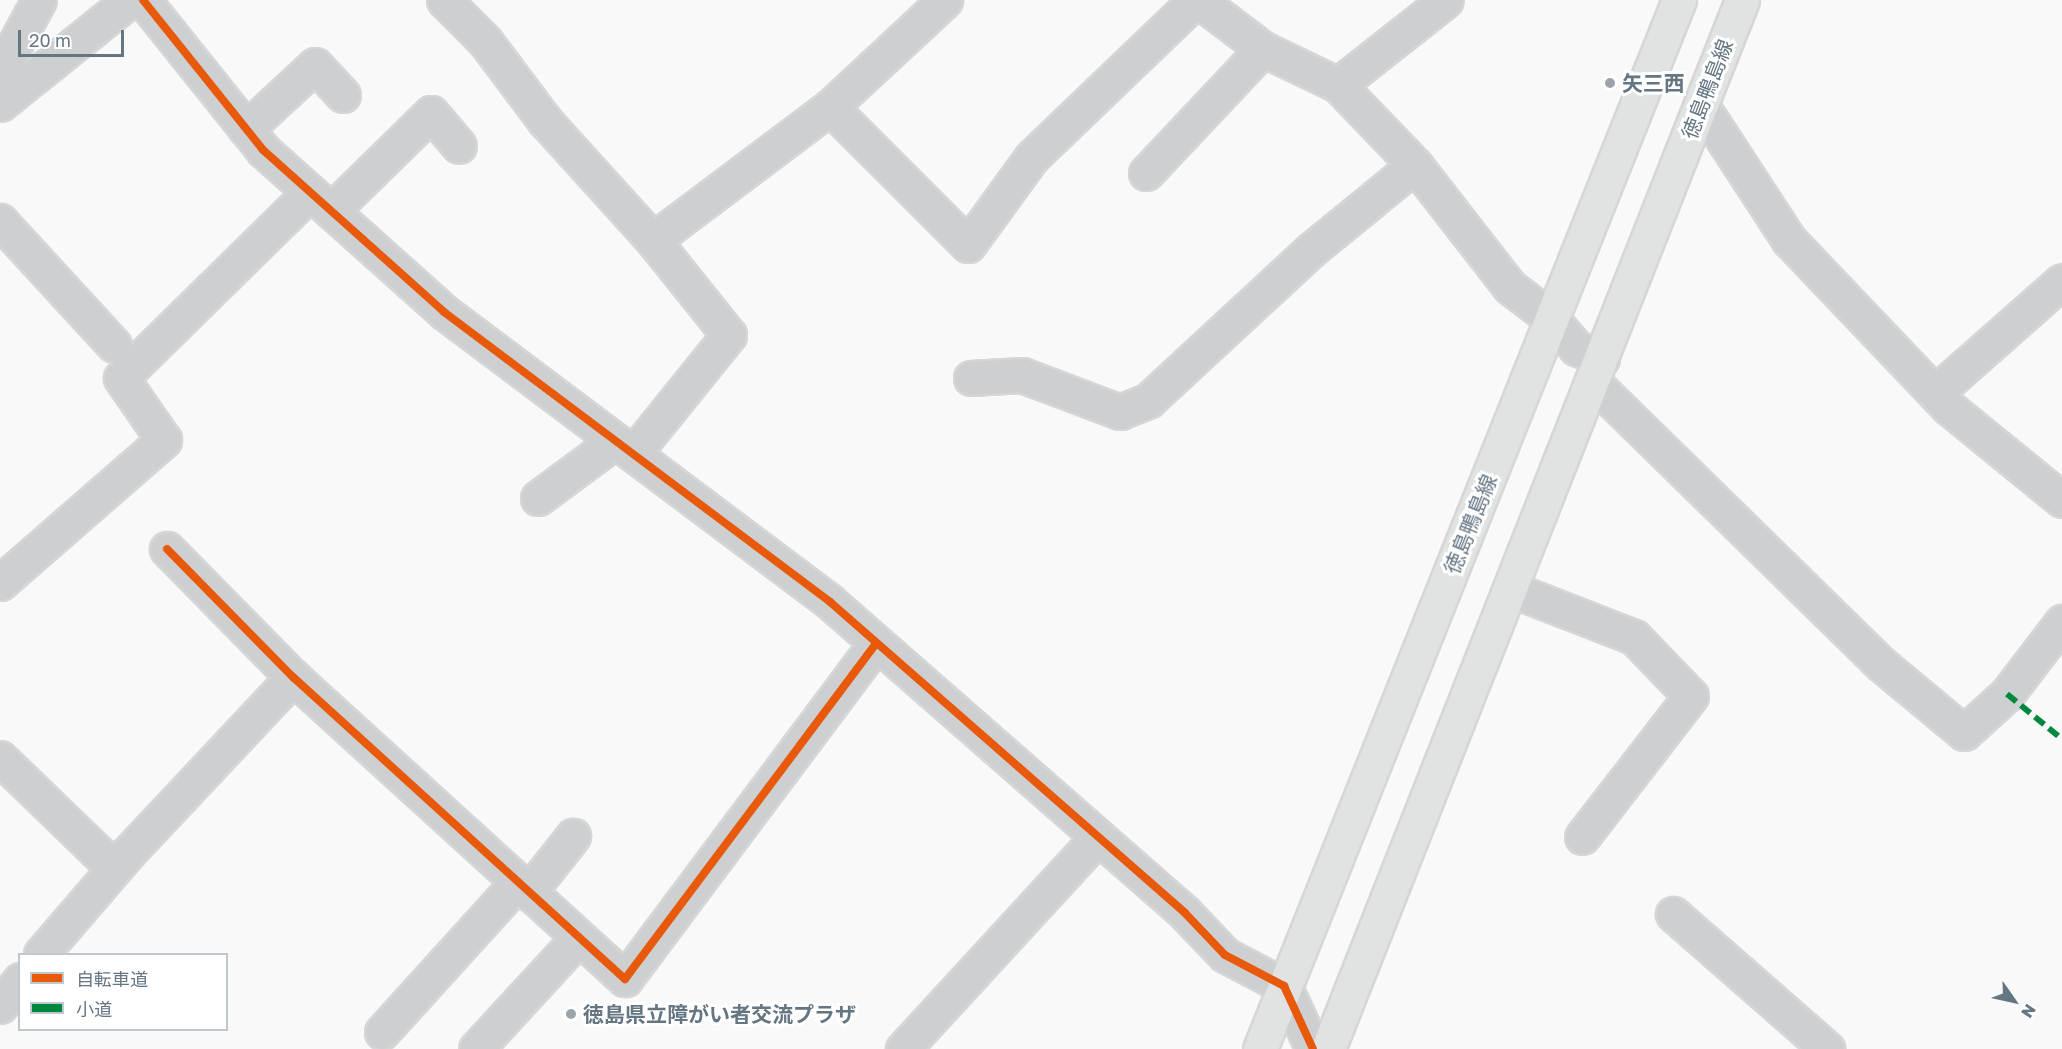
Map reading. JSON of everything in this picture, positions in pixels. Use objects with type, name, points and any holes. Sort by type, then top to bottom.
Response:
[{"type":"main road","name":"徳島鴨島線","points":[[1260,1049],[1679,0]]},
{"type":"main road","name":"徳島鴨島線","points":[[1328,1049],[1513,590],[1742,0]]},
{"type":"street","points":[[0,72],[39,0]]},
{"type":"street","points":[[0,104],[130,0]]},
{"type":"street","points":[[143,0],[246,129],[321,202],[444,312],[876,643],[1098,837],[1225,955],[1284,986],[1313,1049]]},
{"type":"street","points":[[444,0],[486,41],[544,121],[653,240],[729,334],[624,448],[538,498]]},
{"type":"street","points":[[653,240],[830,107],[945,0]]},
{"type":"street","points":[[830,107],[968,245],[1032,157],[1197,0],[1263,50],[1338,85],[1415,165],[1510,287],[1552,319],[1576,348],[1881,664],[1964,733],[2007,694],[2062,622]]},
{"type":"street","points":[[1338,85],[1433,4]]},
{"type":"street","points":[[1146,173],[1263,50]]},
{"type":"street","points":[[246,129],[315,65],[343,95]]},
{"type":"street","points":[[1701,105],[1789,240],[1935,393],[2062,500]]},
{"type":"street","points":[[0,584],[164,441],[121,378],[321,202],[431,113],[459,146]]},
{"type":"street","points":[[971,378],[1022,375],[1120,412],[1149,400],[1311,250],[1415,165]]},
{"type":"street","points":[[0,221],[114,345]]},
{"type":"street","points":[[1935,393],[2062,281]]},
{"type":"street","points":[[167,549],[293,678],[625,979],[876,643]]},
{"type":"street","points":[[1513,590],[1634,637],[1691,696],[1582,837]]},
{"type":"street","points":[[42,953],[114,868],[293,678]]},
{"type":"street","points":[[0,758],[114,868]]},
{"type":"street","points":[[382,1032],[573,836]]},
{"type":"street","points":[[903,1049],[1098,837]]},
{"type":"street","points":[[1673,914],[1827,1049]]},
{"type":"street","points":[[476,1049],[578,938]]},
{"type":"street","points":[[0,1006],[18,983]]},
{"type":"marked path","points":[[2007,694],[2062,739]]},
{"type":"cycle path","points":[[143,0],[263,150],[444,312],[830,602],[1184,912],[1225,955],[1284,986],[1313,1049]]},
{"type":"cycle path","points":[[167,549],[293,677],[625,979],[876,643]]},
{"type":"place","name":"矢三西","points":[[1610,83]]},
{"type":"place","name":"徳島県立障がい者交流プラザ","points":[[571,1014]]}]
